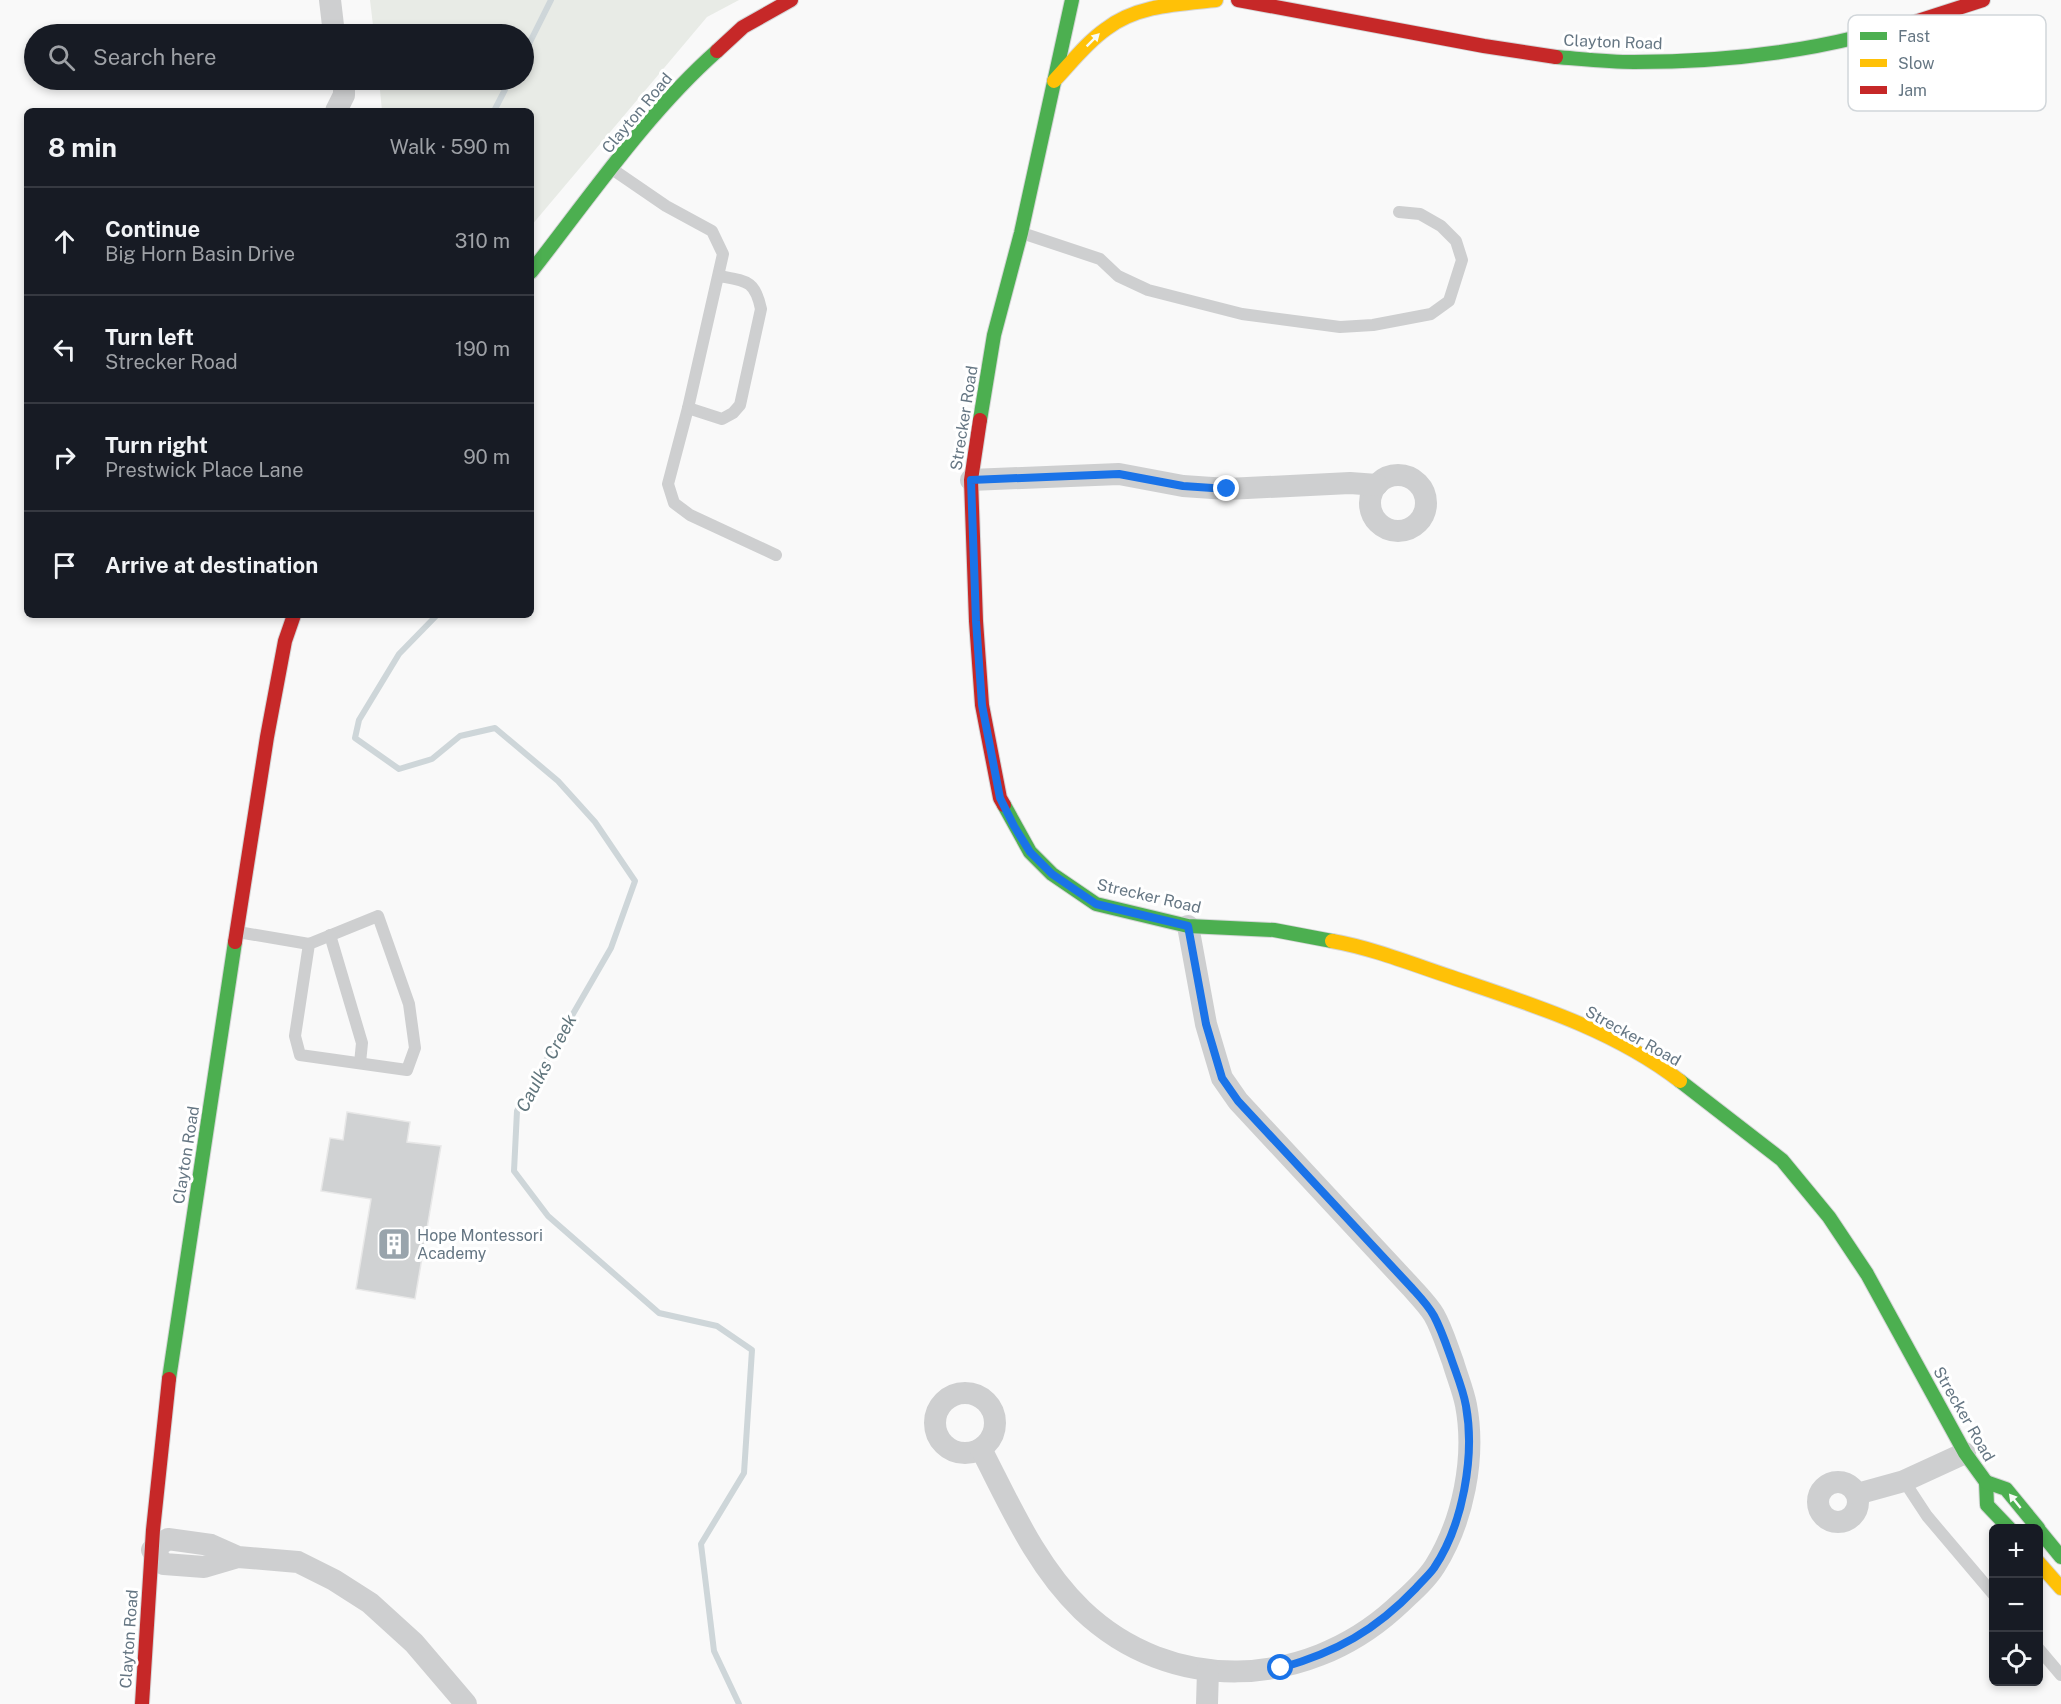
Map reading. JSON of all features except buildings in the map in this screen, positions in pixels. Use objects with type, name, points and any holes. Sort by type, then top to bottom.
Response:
[{"type":"main road","name":"Clayton Road","points":[[534,268],[640,133],[695,70],[743,27],[791,0]]},
{"type":"main road","name":"Strecker Road","points":[[1072,0],[1021,233],[994,335],[971,480],[976,621],[982,705],[1000,798],[1014,826],[1030,852],[1052,874],[1096,904],[1188,926],[1274,930],[1338,942],[1510,997],[1589,1027],[1662,1067],[1782,1160],[1829,1217],[1873,1284],[1965,1453],[1986,1482],[1988,1505],[2005,1524]]},
{"type":"main road","points":[[1053,83],[1097,36],[1113,24],[1133,14],[1177,4],[1216,0]]},
{"type":"main road","name":"Clayton Road","points":[[1238,0],[1484,46],[1556,57],[1632,62],[1716,60],[1781,53],[1848,40]]},
{"type":"main road","name":"Clayton Road","points":[[1936,15],[1983,0]]},
{"type":"main road","name":"Clayton Road","points":[[142,1704],[152,1550],[169,1374],[269,727],[285,640],[293,618]]},
{"type":"main road","name":"Strecker Road","points":[[1986,1482],[2006,1489],[2034,1524]]},
{"type":"main road","name":"Strecker Road","points":[[2043,1535],[2061,1557]]},
{"type":"main road","points":[[2043,1568],[2061,1588]]},
{"type":"street","points":[[330,0],[333,24]]},
{"type":"street","points":[[330,90],[336,108]]},
{"type":"street","points":[[338,108],[344,90]]},
{"type":"street","points":[[971,480],[1119,474],[1183,486],[1227,489],[1350,483],[1377,485]]},
{"type":"street","points":[[981,1449],[1033,1548],[1063,1590],[1083,1611],[1133,1647],[1166,1661],[1208,1670],[1245,1672],[1281,1668],[1315,1658],[1347,1643],[1378,1623],[1434,1569],[1453,1532],[1463,1494],[1469,1451],[1466,1406],[1447,1344],[1433,1315],[1411,1287],[1238,1101],[1222,1078],[1206,1024],[1188,926]]},
{"type":"street","points":[[1857,1494],[1904,1481],[1965,1453]]},
{"type":"street","points":[[152,1550],[164,1564],[204,1567],[238,1557],[298,1562],[334,1580],[370,1603],[414,1643],[466,1704]]},
{"type":"street","points":[[1207,1704],[1208,1670]]},
{"type":"lane","points":[[611,169],[666,206],[712,231],[723,254],[668,484],[674,503],[690,515],[777,555]]},
{"type":"lane","points":[[1021,233],[1100,259],[1118,276],[1148,290],[1242,314],[1340,327],[1373,325],[1431,314],[1449,301],[1462,260],[1456,241],[1441,226],[1420,214],[1399,212]]},
{"type":"lane","points":[[688,408],[722,419],[733,413],[740,405],[761,309],[758,294],[747,282],[719,276]]},
{"type":"lane","points":[[237,931],[309,944],[378,916],[409,1004],[415,1048],[407,1070],[300,1055],[295,1036],[309,944]]},
{"type":"lane","points":[[330,935],[362,1043],[360,1063]]},
{"type":"lane","points":[[1904,1481],[1927,1516],[1989,1589]]},
{"type":"lane","points":[[2043,1654],[2061,1674]]},
{"type":"shaded area","points":[[370,0],[739,0],[707,17],[534,222],[534,108],[382,108],[380,90],[534,90],[534,24],[373,24]]},
{"type":"waterway","name":"Caulks Creek","points":[[534,34],[551,0]]},
{"type":"waterway","name":"Caulks Creek","points":[[496,108],[505,90]]},
{"type":"waterway","name":"Caulks Creek","points":[[434,618],[399,654],[359,720],[355,738],[399,769],[432,759],[460,736],[495,728],[558,781],[595,822],[635,881],[611,948],[517,1111],[514,1171],[548,1216],[659,1313],[717,1326],[752,1350],[744,1473],[701,1544],[714,1651],[739,1704]]},
{"type":"traffic: fast","points":[[980,420],[994,335],[1021,233],[1072,0]]},
{"type":"traffic: fast","points":[[1556,57],[1634,62],[1690,61],[1775,53],[1848,39]]},
{"type":"traffic: fast","points":[[534,268],[643,129],[691,75],[717,51]]},
{"type":"traffic: fast","points":[[1004,805],[1030,852],[1052,874],[1096,904],[1188,926],[1274,930],[1332,941]]},
{"type":"traffic: fast","points":[[169,1379],[235,942]]},
{"type":"traffic: fast","points":[[1680,1081],[1782,1160],[1829,1217],[1867,1274],[1965,1453],[1986,1482],[1987,1505],[2005,1524]]},
{"type":"traffic: fast","points":[[1986,1482],[2006,1489],[2035,1524]]},
{"type":"traffic: fast","points":[[2043,1535],[2061,1557]]},
{"type":"traffic: slow","points":[[1054,81],[1092,40],[1118,21],[1145,10],[1216,0]]},
{"type":"traffic: slow","points":[[1332,941],[1392,957],[1511,997],[1570,1020],[1627,1047],[1680,1081]]},
{"type":"traffic: slow","points":[[2043,1568],[2061,1588]]},
{"type":"traffic: jam","points":[[717,51],[743,27],[791,0]]},
{"type":"traffic: jam","points":[[1238,0],[1484,46],[1556,57]]},
{"type":"traffic: jam","points":[[1936,15],[1983,0]]},
{"type":"traffic: jam","points":[[980,420],[971,480],[976,621],[982,705],[1000,798],[1004,805]]},
{"type":"traffic: jam","points":[[235,942],[267,737],[285,641],[293,618]]},
{"type":"traffic: jam","points":[[142,1704],[153,1530],[169,1379]]},
{"type":"place","name":"Hope Montessori Academy","points":[[394,1244]]},
{"type":"route","points":[[1227,489],[1183,486],[1119,474],[971,480],[976,621],[982,705],[1000,798],[1030,852],[1052,874],[1096,904],[1188,926],[1206,1024],[1222,1078],[1238,1101],[1411,1287],[1433,1315],[1447,1344],[1458,1377],[1466,1406],[1469,1451],[1463,1494],[1453,1532],[1434,1569],[1378,1623],[1347,1643],[1315,1658],[1281,1668]]}]
